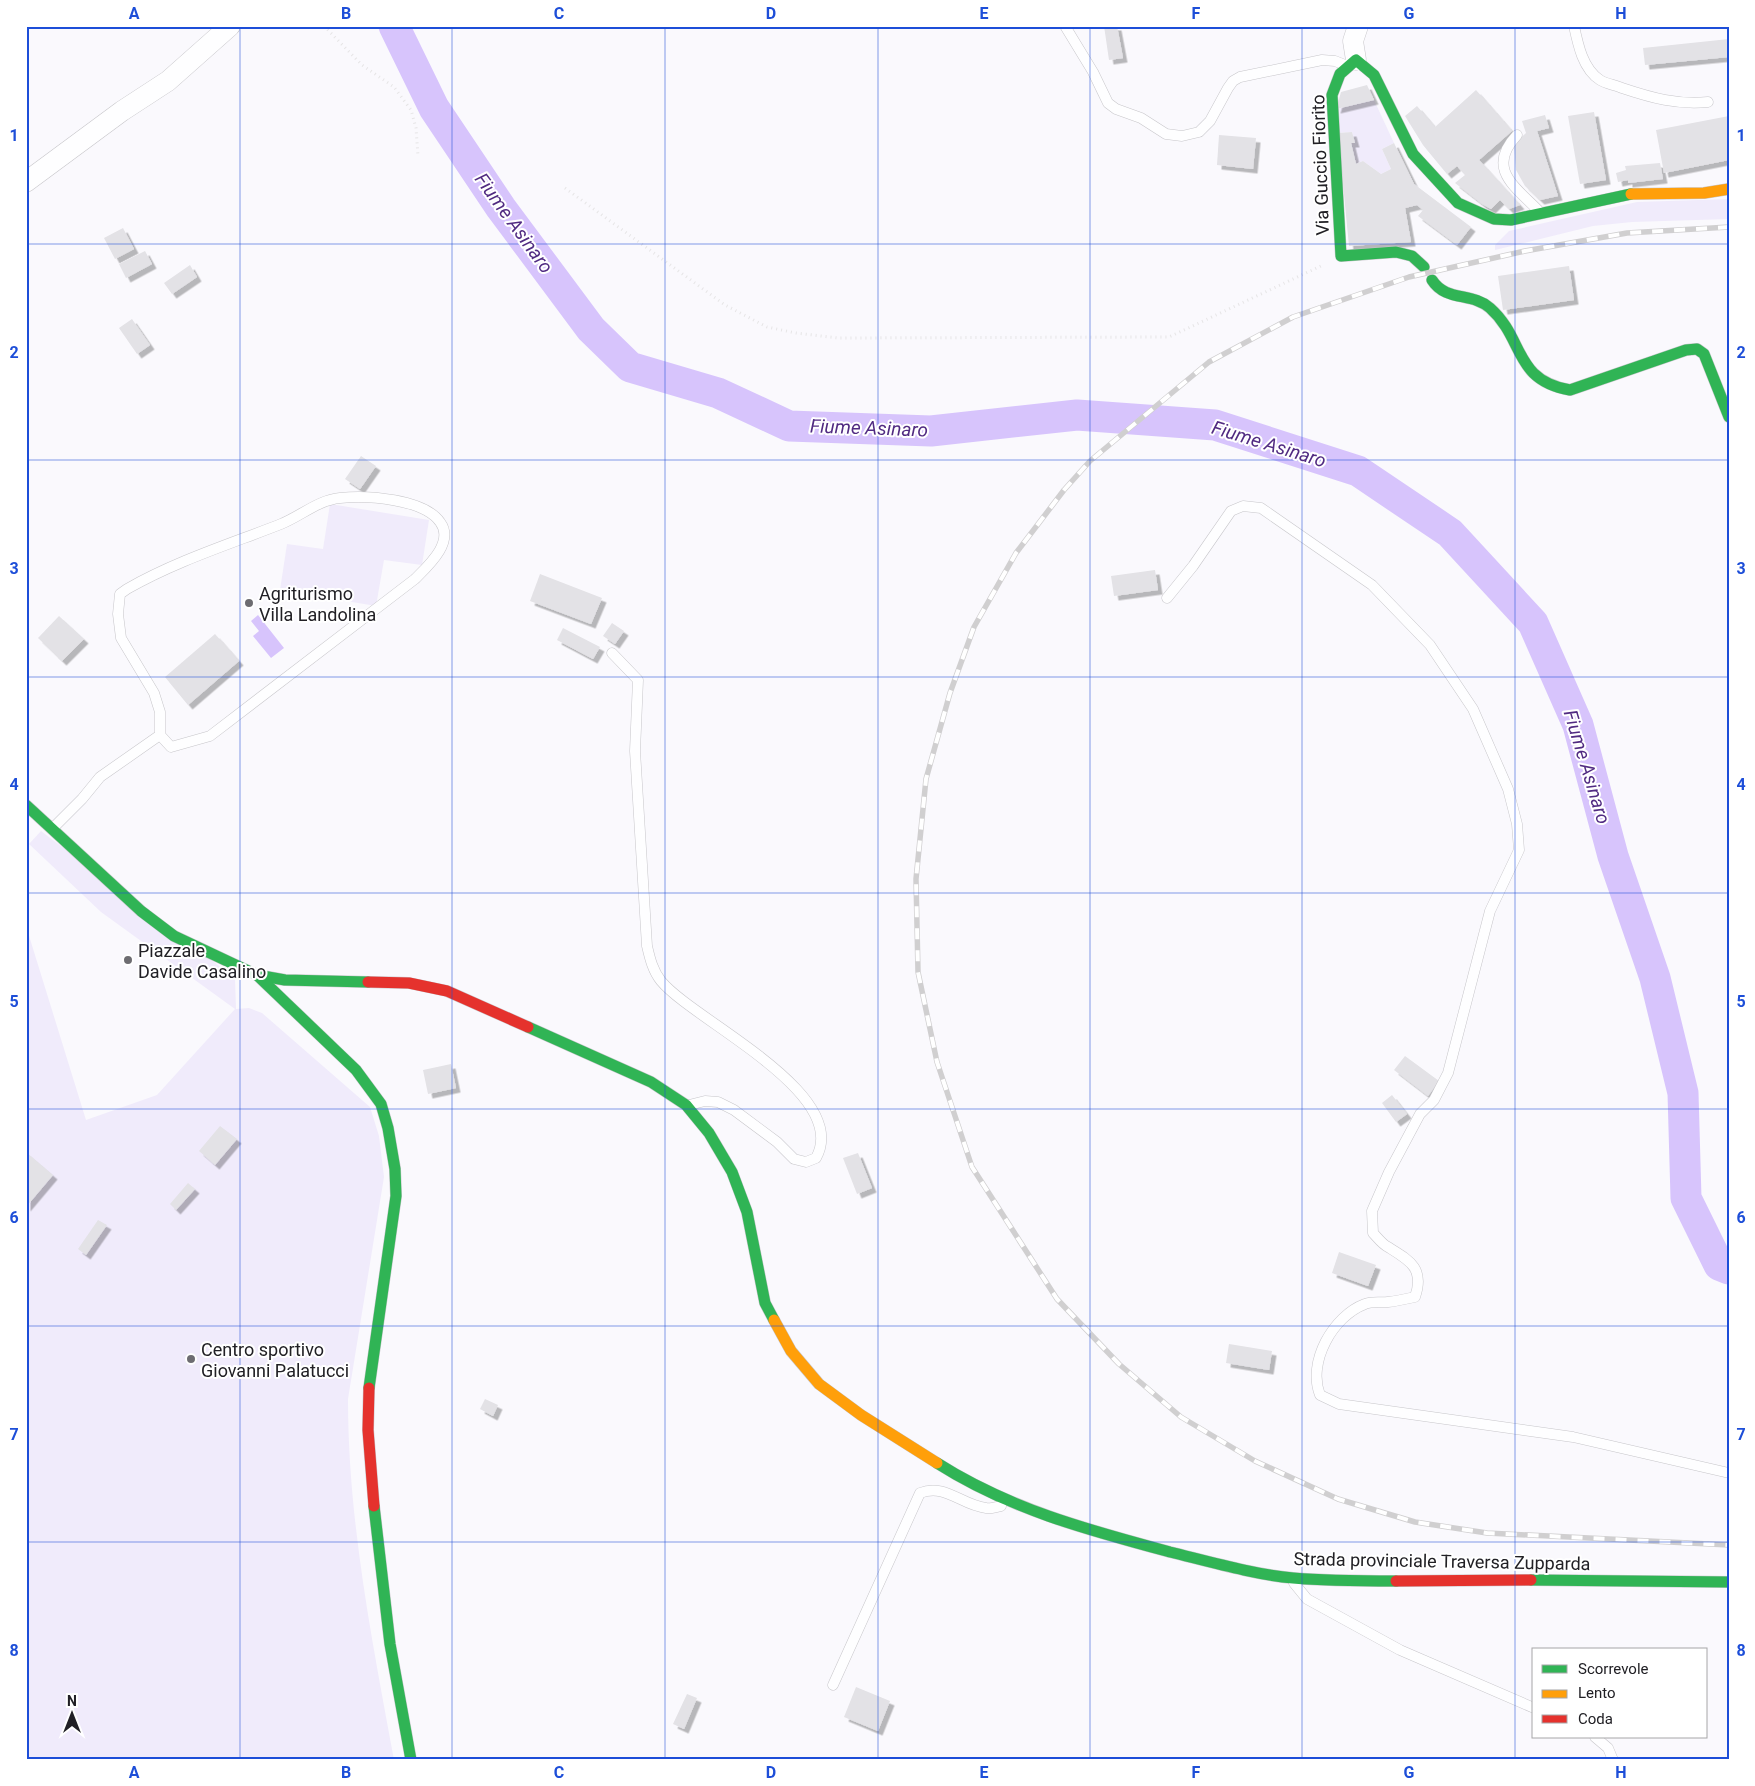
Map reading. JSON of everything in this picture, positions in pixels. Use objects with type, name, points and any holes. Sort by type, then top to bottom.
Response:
[{"type":"main road","points":[[1351,63],[1374,75],[1413,154],[1458,203],[1494,219],[1511,220],[1624,194],[1704,193],[1729,189]]},
{"type":"main road","name":"Via Guccio Fiorito","points":[[1351,63],[1337,75],[1332,95],[1341,256],[1396,252],[1412,256],[1424,267]]},
{"type":"main road","points":[[1432,280],[1440,290],[1489,306],[1498,316],[1530,373],[1547,385],[1559,390],[1570,390],[1686,350],[1697,349],[1704,354],[1729,417]]},
{"type":"main road","name":"Strada provinciale Traversa Zupparda","points":[[26,805],[141,911],[174,936],[234,966],[257,975],[285,980],[409,983],[447,991],[651,1082],[686,1106],[709,1133],[732,1172],[747,1212],[765,1303],[791,1351],[819,1384],[861,1415],[968,1483],[1012,1504],[1107,1535],[1202,1560],[1291,1578],[1349,1581],[1664,1580],[1729,1582]]},
{"type":"main road","points":[[257,975],[356,1070],[381,1104],[388,1128],[396,1196],[368,1396],[368,1430],[378,1550],[390,1644],[411,1760]]},
{"type":"street","points":[[26,182],[122,111],[168,81],[230,26]]},
{"type":"street","points":[[1351,63],[1353,41],[1358,26]]},
{"type":"lane","points":[[1065,26],[1093,72],[1108,103],[1116,109],[1141,118],[1166,134],[1182,136],[1199,132],[1210,121],[1233,81],[1240,77],[1322,60],[1351,63]]},
{"type":"lane","points":[[1574,26],[1580,52],[1589,68],[1601,80],[1663,101],[1686,104],[1708,102]]},
{"type":"lane","points":[[1517,135],[1506,146],[1502,163],[1509,181],[1541,213]]},
{"type":"lane","points":[[370,497],[411,504],[435,514],[443,526],[442,544],[436,558],[415,579],[210,736],[171,747],[160,735],[160,712],[154,693],[121,638],[118,614],[120,594],[127,588],[215,548],[284,523],[322,502],[339,498],[370,497]]},
{"type":"lane","points":[[1167,598],[1193,566],[1231,511],[1243,506],[1260,508],[1372,585],[1430,645],[1474,709],[1508,789],[1516,824],[1519,850],[1490,911],[1448,1073],[1434,1100],[1420,1114],[1389,1172],[1372,1211],[1373,1233],[1386,1247],[1405,1256],[1416,1271],[1419,1286],[1415,1297],[1387,1302],[1368,1302],[1348,1311],[1333,1328],[1318,1364],[1315,1383],[1320,1395],[1339,1404],[1573,1437],[1729,1473]]},
{"type":"lane","points":[[612,653],[638,680],[636,751],[647,946],[652,965],[661,981],[690,1007],[768,1062],[796,1087],[814,1114],[821,1134],[820,1150],[816,1158],[806,1162],[794,1159],[777,1142],[734,1110],[718,1102],[705,1101],[686,1106]]},
{"type":"lane","points":[[52,829],[82,799],[100,777],[160,735]]},
{"type":"lane","points":[[833,1685],[920,1493],[929,1489],[942,1490],[961,1501],[987,1509],[1012,1504]]},
{"type":"lane","points":[[1291,1578],[1307,1599],[1400,1650],[1532,1707]]},
{"type":"lane","points":[[1596,1738],[1608,1748],[1614,1760]]},
{"type":"path","points":[[324,26],[362,65],[394,87],[411,110],[416,128],[418,156]]},
{"type":"path","points":[[565,188],[725,305],[767,326],[796,333],[838,338],[1169,337],[1341,256]]},
{"type":"shaded area","points":[[1374,100],[1394,143],[1382,149],[1391,169],[1381,174],[1363,161],[1356,164],[1351,143],[1354,142],[1352,132],[1338,133],[1336,109]]},
{"type":"shaded area","points":[[1729,199],[1729,219],[1632,222],[1593,226],[1495,250],[1495,245],[1509,231],[1637,202]]},
{"type":"shaded area","points":[[330,504],[429,520],[422,565],[384,560],[376,606],[280,590],[287,544],[323,549]]},
{"type":"shaded area","points":[[258,615],[284,648],[271,658],[253,636],[259,631],[251,621]]},
{"type":"shaded area","name":"Centro sportivo Giovanni Palatucci","points":[[41,831],[235,978],[236,1009],[249,1008],[262,1013],[370,1107],[379,1136],[384,1177],[348,1399],[349,1445],[352,1490],[363,1580],[394,1760],[26,1760],[26,926],[86,1120],[157,1095],[235,1009],[101,912],[29,844]]},
{"type":"building","points":[[1104,26],[1117,26],[1123,58],[1109,60]]},
{"type":"building","points":[[1729,39],[1729,57],[1645,65],[1643,48]]},
{"type":"building","points":[[1367,85],[1374,100],[1336,109],[1341,92]]},
{"type":"building","points":[[1476,90],[1512,131],[1479,160],[1520,205],[1509,209],[1500,200],[1491,209],[1455,183],[1465,175],[1457,166],[1447,174],[1423,145],[1405,116],[1417,106],[1435,127]]},
{"type":"building","points":[[1594,112],[1606,180],[1580,184],[1568,116]]},
{"type":"building","points":[[1545,115],[1549,128],[1537,131],[1558,196],[1540,200],[1525,186],[1516,170],[1514,144],[1526,133],[1522,121]]},
{"type":"building","points":[[1729,116],[1729,160],[1664,173],[1656,130]]},
{"type":"building","points":[[1352,132],[1355,143],[1351,143],[1356,164],[1363,161],[1381,174],[1391,169],[1382,149],[1394,143],[1414,184],[1471,227],[1457,245],[1418,216],[1423,210],[1417,205],[1405,208],[1411,242],[1349,246],[1338,133]]},
{"type":"building","points":[[1219,135],[1256,138],[1253,169],[1217,165]]},
{"type":"building","points":[[1660,163],[1663,179],[1628,183],[1628,180],[1618,182],[1616,173],[1626,170],[1625,166]]},
{"type":"building","points":[[123,228],[134,249],[115,259],[104,238]]},
{"type":"building","points":[[145,251],[152,264],[126,278],[119,264]]},
{"type":"building","points":[[190,265],[197,277],[172,294],[164,283]]},
{"type":"building","points":[[1569,266],[1574,300],[1503,310],[1498,276]]},
{"type":"building","points":[[132,319],[150,345],[137,354],[119,328]]},
{"type":"building","points":[[361,456],[376,466],[360,489],[345,479]]},
{"type":"building","points":[[1155,570],[1158,590],[1114,596],[1111,576]]},
{"type":"building","points":[[540,574],[602,598],[591,624],[530,601]]},
{"type":"building","points":[[59,616],[84,639],[62,661],[38,638]]},
{"type":"building","points":[[612,623],[624,631],[615,644],[603,636]]},
{"type":"building","points":[[563,628],[600,647],[593,659],[557,640]]},
{"type":"building","points":[[215,634],[239,661],[188,705],[165,677]]},
{"type":"building","points":[[1405,1056],[1439,1081],[1428,1096],[1394,1070]]},
{"type":"building","points":[[451,1064],[456,1088],[428,1094],[423,1070]]},
{"type":"building","points":[[1392,1095],[1407,1114],[1396,1122],[1382,1103]]},
{"type":"building","points":[[220,1126],[237,1139],[215,1165],[199,1151]]},
{"type":"building","points":[[26,1152],[53,1175],[26,1207]]},
{"type":"building","points":[[858,1153],[872,1188],[857,1194],[843,1158]]},
{"type":"building","points":[[188,1183],[195,1189],[176,1210],[170,1204]]},
{"type":"building","points":[[98,1220],[107,1225],[86,1255],[78,1249]]},
{"type":"building","points":[[1339,1252],[1376,1265],[1368,1286],[1332,1273]]},
{"type":"building","points":[[1229,1344],[1272,1351],[1269,1370],[1226,1363]]},
{"type":"building","points":[[485,1399],[498,1405],[493,1416],[480,1409]]},
{"type":"building","points":[[856,1687],[890,1701],[878,1731],[844,1717]]},
{"type":"building","points":[[687,1694],[697,1698],[684,1729],[673,1724]]},
{"type":"waterway","name":"Fiume Asinaro","points":[[394,26],[434,108],[501,208],[591,329],[630,367],[718,393],[789,426],[931,431],[1077,415],[1215,425],[1358,471],[1450,533],[1533,623],[1578,725],[1613,856],[1655,978],[1683,1093],[1686,1198],[1719,1265],[1729,1269]]},
{"type":"railway","points":[[1729,227],[1627,233],[1525,251],[1409,277],[1293,317],[1209,362],[1090,461],[1064,490],[1016,553],[974,627],[950,693],[926,779],[916,879],[918,972],[937,1062],[972,1167],[1057,1299],[1119,1364],[1181,1417],[1255,1461],[1338,1499],[1415,1522],[1487,1533],[1729,1545]]},
{"type":"traffic: fast","points":[[1424,267],[1412,256],[1396,252],[1341,256],[1332,95],[1340,74],[1356,60],[1374,75],[1413,154],[1458,203],[1494,219],[1511,220],[1631,194]]},
{"type":"traffic: fast","points":[[1432,280],[1444,291],[1475,300],[1490,308],[1509,332],[1529,368],[1538,377],[1552,385],[1570,390],[1686,350],[1697,349],[1704,354],[1729,417]]},
{"type":"traffic: fast","points":[[26,805],[141,911],[174,936],[257,975],[285,980],[368,982]]},
{"type":"traffic: fast","points":[[257,975],[356,1070],[381,1104],[388,1128],[395,1169],[396,1196],[369,1388]]},
{"type":"traffic: fast","points":[[528,1027],[651,1082],[686,1105],[709,1133],[732,1172],[747,1212],[765,1303],[774,1320]]},
{"type":"traffic: fast","points":[[937,1463],[964,1479],[1021,1506],[1079,1526],[1170,1552],[1263,1574],[1306,1579],[1396,1581]]},
{"type":"traffic: fast","points":[[374,1506],[390,1644],[411,1760]]},
{"type":"traffic: fast","points":[[1531,1580],[1729,1582]]},
{"type":"traffic: slow","points":[[1631,194],[1704,193],[1729,189]]},
{"type":"traffic: slow","points":[[774,1320],[791,1351],[819,1384],[861,1415],[937,1463]]},
{"type":"traffic: jam","points":[[368,982],[409,983],[447,991],[528,1027]]},
{"type":"traffic: jam","points":[[369,1388],[368,1430],[374,1506]]},
{"type":"traffic: jam","points":[[1396,1581],[1531,1580]]},
{"type":"place","name":"Agriturismo Villa Landolina","points":[[249,603]]},
{"type":"place","name":"Piazzale Davide Casalino","points":[[128,960]]},
{"type":"place","name":"Centro sportivo Giovanni Palatucci","points":[[191,1359]]}]
